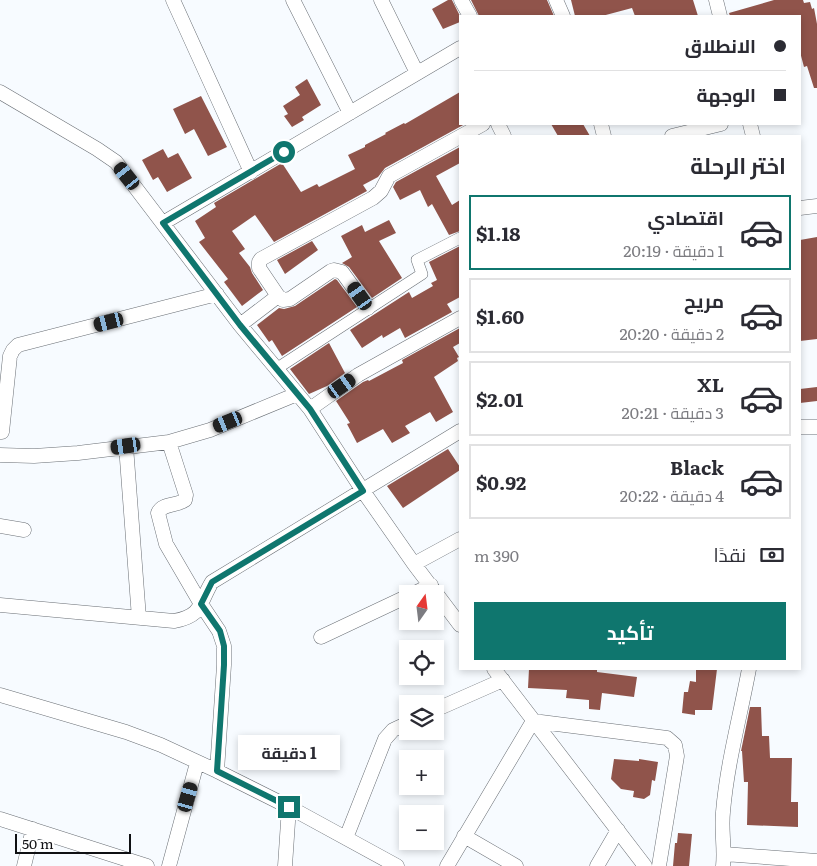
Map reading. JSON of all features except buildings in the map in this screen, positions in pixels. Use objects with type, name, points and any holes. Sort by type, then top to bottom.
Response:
[{"type":"street","points":[[172,0],[251,172]]},
{"type":"street","points":[[293,0],[350,113]]},
{"type":"street","points":[[381,0],[417,73]]},
{"type":"street","points":[[461,0],[469,15]]},
{"type":"street","points":[[556,0],[563,15]]},
{"type":"street","points":[[716,0],[720,15]]},
{"type":"street","points":[[163,223],[459,49]]},
{"type":"street","points":[[0,92],[116,162],[240,325],[310,409],[363,491],[414,564],[432,585]]},
{"type":"street","points":[[463,135],[481,125]]},
{"type":"street","points":[[676,135],[717,125]]},
{"type":"street","points":[[368,308],[339,270],[331,271],[290,299],[283,300],[278,296],[259,268],[259,262],[261,259],[373,198],[381,191],[389,176],[459,137]]},
{"type":"street","points":[[801,208],[817,206]]},
{"type":"street","points":[[276,369],[422,274],[417,260],[459,239]]},
{"type":"street","points":[[0,446],[10,356],[18,345],[217,294]]},
{"type":"street","points":[[240,325],[278,296]]},
{"type":"street","points":[[310,409],[358,375],[459,319]]},
{"type":"street","points":[[0,455],[34,456],[78,453],[170,442],[210,430],[297,394]]},
{"type":"street","points":[[801,427],[817,427]]},
{"type":"street","points":[[0,605],[174,621],[187,619],[201,604],[212,582],[459,431]]},
{"type":"street","points":[[170,442],[186,495],[185,500],[182,502],[162,507],[159,510],[158,513],[166,544],[201,604],[220,631],[224,646],[217,771]]},
{"type":"street","points":[[126,446],[139,618]]},
{"type":"street","points":[[0,526],[24,530]]},
{"type":"street","points":[[414,564],[459,540]]},
{"type":"street","points":[[321,637],[399,600]]},
{"type":"street","points":[[444,602],[459,623]]},
{"type":"street","points":[[749,670],[739,712],[725,792],[723,814],[724,860],[817,861]]},
{"type":"street","points":[[444,705],[498,674],[645,866]]},
{"type":"street","points":[[0,695],[126,732],[217,771],[289,807],[397,866]]},
{"type":"street","points":[[447,866],[533,721]]},
{"type":"street","points":[[533,721],[667,738],[675,745],[677,756],[659,866]]},
{"type":"street","points":[[346,838],[384,739],[399,727]]},
{"type":"street","points":[[169,866],[197,763]]},
{"type":"street","points":[[285,866],[289,807]]},
{"type":"street","points":[[0,819],[147,866]]},
{"type":"street","points":[[24,866],[33,829]]},
{"type":"street","points":[[597,866],[618,830]]},
{"type":"street","points":[[464,836],[516,866]]},
{"type":"route","points":[[284,152],[163,223],[240,325],[310,409],[363,491],[212,582],[201,604],[220,631],[224,646],[217,771],[289,807]]}]
